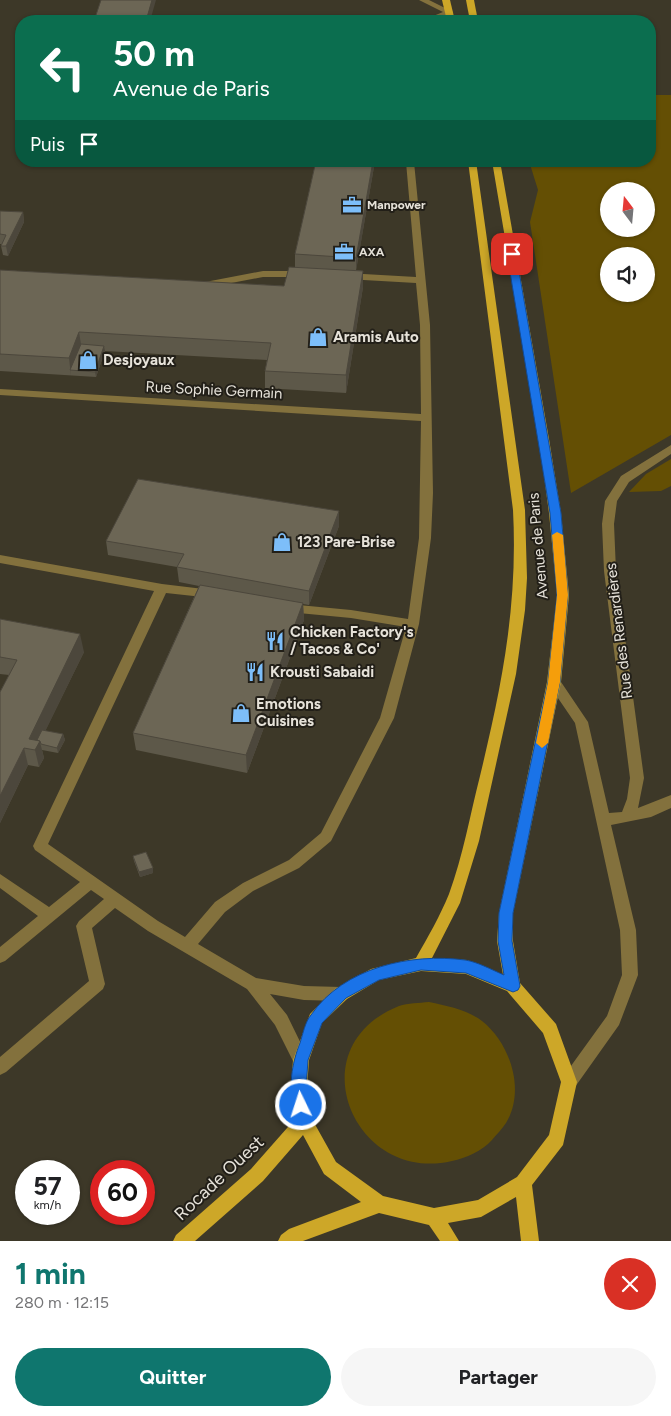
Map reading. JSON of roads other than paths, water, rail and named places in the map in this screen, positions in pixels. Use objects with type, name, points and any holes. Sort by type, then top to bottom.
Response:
[{"type":"main road","points":[[446,0],[450,15]]},
{"type":"main road","points":[[470,0],[473,15]]},
{"type":"main road","name":"Avenue de Paris","points":[[421,964],[445,920],[460,882],[509,684],[518,631],[521,593],[523,552],[519,510],[473,167]]},
{"type":"main road","name":"Avenue de Paris","points":[[497,167],[555,513],[563,595],[554,682],[506,913],[505,941],[513,986]]},
{"type":"main road","points":[[421,964],[467,967],[513,986],[550,1029],[569,1082],[557,1139],[523,1183],[480,1208],[434,1217],[379,1204],[330,1168],[304,1121],[299,1088],[301,1060],[316,1019],[341,994],[376,974],[421,964]]},
{"type":"main road","name":"Rocade Ouest","points":[[182,1241],[257,1175],[304,1121]]},
{"type":"main road","points":[[523,1183],[530,1241]]},
{"type":"main road","points":[[287,1241],[295,1235],[379,1204]]},
{"type":"main road","points":[[434,1217],[450,1241]]},
{"type":"street","points":[[423,0],[449,12]]},
{"type":"street","points":[[441,15],[449,12]]},
{"type":"street","points":[[187,946],[220,907],[248,887],[294,864],[326,837],[387,718],[413,624],[425,538],[427,493],[424,326],[410,167]]},
{"type":"street","points":[[192,286],[278,273],[316,274]]},
{"type":"street","points":[[335,275],[420,280]]},
{"type":"street","name":"Rue Sophie Germain","points":[[0,392],[426,418]]},
{"type":"street","name":"Rue des Renardières","points":[[626,817],[634,805],[637,778],[610,571],[608,524],[611,502],[625,478],[671,449]]},
{"type":"street","points":[[0,559],[162,588],[222,596]]},
{"type":"street","points":[[162,588],[40,846],[115,899],[187,946],[253,984],[304,993],[341,994]]},
{"type":"street","points":[[277,606],[314,612],[351,614],[413,624]]},
{"type":"street","points":[[554,682],[581,722],[628,930],[630,975],[613,1020],[569,1082]]},
{"type":"street","points":[[603,820],[651,811],[671,801]]},
{"type":"street","points":[[0,880],[49,916]]},
{"type":"street","points":[[0,956],[91,882]]},
{"type":"street","points":[[0,1067],[97,984],[84,926],[115,899]]},
{"type":"street","points":[[253,984],[281,1020],[301,1060]]},
{"type":"place","name":"Manpower","points":[[352,205]]},
{"type":"place","name":"AXA","points":[[344,252]]},
{"type":"place","name":"Aramis Auto","points":[[318,337]]},
{"type":"place","name":"Desjoyaux","points":[[88,360]]},
{"type":"place","name":"123 Pare-Brise","points":[[282,542]]},
{"type":"place","name":"Chicken Factory's / Tacos & Co'","points":[[275,641]]},
{"type":"place","name":"Krousti Sabaidi","points":[[255,672]]},
{"type":"place","name":"Emotions Cuisines","points":[[241,713]]}]
